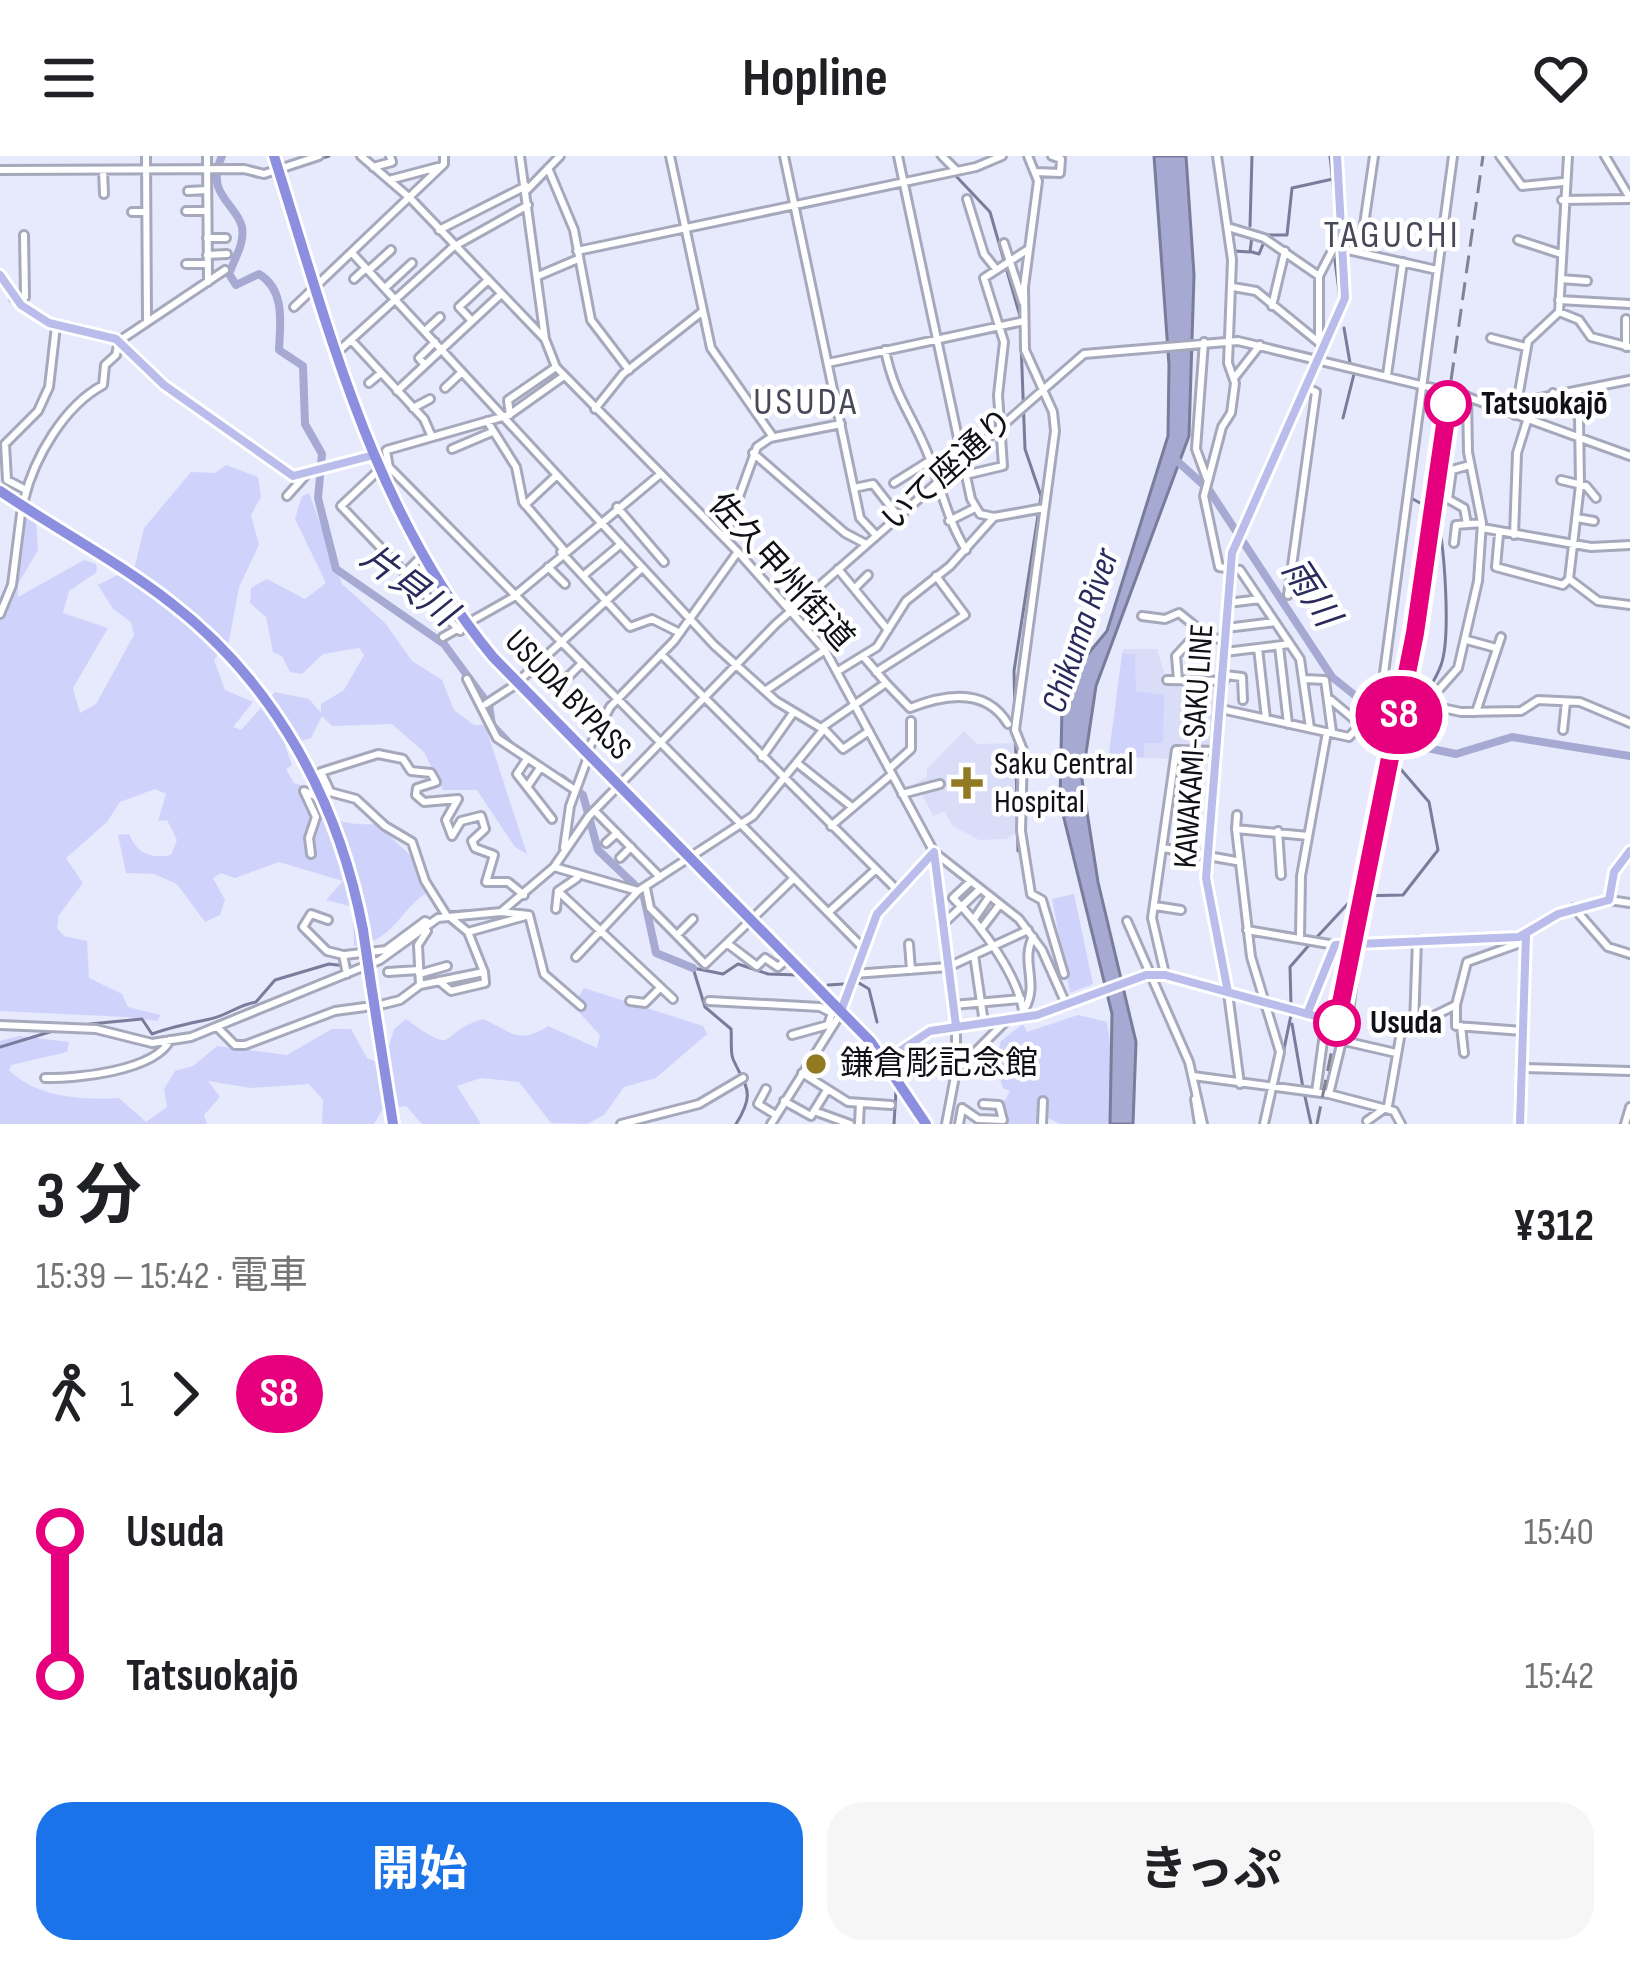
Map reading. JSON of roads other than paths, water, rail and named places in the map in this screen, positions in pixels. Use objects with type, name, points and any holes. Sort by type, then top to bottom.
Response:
[{"type":"highway","name":"USUDA BYPASS","points":[[278,162],[378,453],[413,535],[466,627]]},
{"type":"highway","name":"USUDA BYPASS","points":[[318,284],[347,344],[378,453],[378,472],[421,557],[466,627],[888,1058],[928,1124]]},
{"type":"highway","points":[[0,494],[144,583],[213,640],[284,727],[339,836],[363,931],[393,1124]]},
{"type":"highway","name":"USUDA BYPASS","points":[[753,918],[888,1058]]},
{"type":"main road","name":"KAWAKAMI-SAKU LINE","points":[[1228,992],[1206,878],[1230,569],[1241,527],[1345,298],[1338,247],[1337,156]]},
{"type":"main road","points":[[0,275],[14,298],[56,326],[119,341],[185,400],[288,473],[304,476],[378,453]]},
{"type":"main road","points":[[1307,1014],[1335,945],[1526,938],[1574,908],[1610,900],[1614,872],[1630,851]]},
{"type":"main road","points":[[842,1009],[877,914],[934,852]]},
{"type":"main road","name":"佐久甲州街道","points":[[934,852],[956,1026]]},
{"type":"main road","points":[[1520,1124],[1526,938]]},
{"type":"main road","points":[[888,1058],[921,1034],[1007,1020],[1147,975],[1165,975],[1325,1019]]},
{"type":"street","points":[[85,156],[85,170]]},
{"type":"street","points":[[117,156],[117,170]]},
{"type":"street","points":[[146,156],[147,322]]},
{"type":"street","points":[[207,156],[214,170],[207,190],[208,282]]},
{"type":"street","points":[[0,170],[264,174],[278,162],[320,156]]},
{"type":"street","points":[[362,156],[411,199],[545,339]]},
{"type":"street","points":[[373,167],[392,162],[389,156]]},
{"type":"street","points":[[294,308],[411,199],[444,156]]},
{"type":"street","name":"佐久甲州街道","points":[[520,156],[545,339],[556,367],[658,476],[738,552],[825,650],[934,852]]},
{"type":"street","points":[[439,230],[526,188],[560,156]]},
{"type":"street","points":[[670,156],[711,348],[773,437]]},
{"type":"street","points":[[784,156],[860,518],[876,535]]},
{"type":"street","points":[[898,156],[975,508],[994,517],[1041,509]]},
{"type":"street","points":[[942,156],[953,171]]},
{"type":"street","points":[[538,276],[578,255],[1002,156]]},
{"type":"street","points":[[1036,172],[1060,172],[1061,159],[1052,156]]},
{"type":"street","points":[[1217,156],[1230,227],[1233,287],[1228,364],[1234,380],[1232,413],[1204,493],[1218,564],[1240,570],[1290,644],[1304,680],[1310,728]]},
{"type":"street","points":[[1360,252],[1374,156]]},
{"type":"street","points":[[1221,709],[1351,737],[1379,704],[1453,156]]},
{"type":"street","points":[[1500,156],[1522,186],[1563,182]]},
{"type":"street","points":[[1515,415],[1526,347],[1558,312],[1568,156]]},
{"type":"street","points":[[1562,200],[1630,199],[1605,156]]},
{"type":"street","points":[[1030,158],[1036,172],[1021,322],[1027,360],[1055,427],[1015,730],[1023,749],[1024,857],[1031,893],[1042,900],[1064,974]]},
{"type":"street","points":[[389,181],[440,167]]},
{"type":"street","points":[[548,168],[561,191],[591,320],[629,370]]},
{"type":"street","points":[[103,170],[104,194]]},
{"type":"street","points":[[188,191],[207,190]]},
{"type":"street","points":[[967,199],[984,254],[1004,265]]},
{"type":"street","points":[[432,437],[413,408],[347,344],[453,248],[529,203]]},
{"type":"street","points":[[186,211],[207,211]]},
{"type":"street","points":[[132,212],[146,212]]},
{"type":"street","points":[[1230,227],[1285,251],[1318,276]]},
{"type":"street","points":[[14,298],[25,297],[24,235]]},
{"type":"street","points":[[207,238],[226,238]]},
{"type":"street","points":[[1518,240],[1561,254]]},
{"type":"street","points":[[1004,243],[1004,265],[1023,302]]},
{"type":"street","points":[[1323,345],[1318,276],[1338,247],[1437,270]]},
{"type":"street","points":[[355,279],[391,250]]},
{"type":"street","points":[[965,475],[1002,466],[999,424],[1004,342],[984,280],[1027,250]]},
{"type":"street","points":[[1272,307],[1285,251]]},
{"type":"street","points":[[352,253],[740,668],[843,749],[869,731]]},
{"type":"street","points":[[187,264],[227,254]]},
{"type":"street","points":[[1388,375],[1403,262]]},
{"type":"street","points":[[385,288],[412,263]]},
{"type":"street","points":[[24,500],[29,472],[52,433],[103,385],[105,364],[116,355],[119,341],[225,270]]},
{"type":"street","points":[[1561,279],[1587,281]]},
{"type":"street","points":[[472,321],[459,307],[487,281]]},
{"type":"street","points":[[1233,287],[1256,291],[1323,345]]},
{"type":"street","points":[[397,391],[500,295]]},
{"type":"street","points":[[1559,300],[1630,304]]},
{"type":"street","points":[[595,409],[629,370],[703,311]]},
{"type":"street","points":[[1558,312],[1580,320],[1591,337],[1628,347],[1625,319]]},
{"type":"street","points":[[425,331],[440,317]]},
{"type":"street","points":[[828,363],[1021,322]]},
{"type":"street","points":[[26,490],[7,480],[5,444],[38,411],[49,387],[56,326]]},
{"type":"street","points":[[1491,338],[1526,347]]},
{"type":"street","points":[[1207,480],[1196,449],[1202,342],[1232,340],[1467,396],[1630,456]]},
{"type":"street","points":[[425,364],[419,358],[435,342]]},
{"type":"street","name":"いて座通り","points":[[502,912],[554,867],[589,816],[791,612],[1041,386],[1077,357],[1116,348],[1202,342]]},
{"type":"street","points":[[1234,380],[1261,345]]},
{"type":"street","points":[[884,350],[892,386],[966,550]]},
{"type":"street","points":[[507,416],[508,400],[556,367]]},
{"type":"street","points":[[445,388],[462,372]]},
{"type":"street","points":[[369,383],[381,373]]},
{"type":"street","points":[[564,376],[507,416],[378,453],[864,949]]},
{"type":"street","points":[[1481,402],[1517,402],[1630,380]]},
{"type":"street","points":[[1288,596],[1316,392],[1307,388]]},
{"type":"street","points":[[1499,534],[1496,568],[1564,585],[1569,579],[1576,545],[1580,417],[1553,393]]},
{"type":"street","points":[[1379,704],[1407,727],[1458,668],[1467,640],[1482,526],[1471,465],[1467,396]]},
{"type":"street","points":[[413,408],[430,399]]},
{"type":"street","points":[[487,421],[512,459],[525,505],[630,627],[652,619],[680,633]]},
{"type":"street","points":[[1514,535],[1517,458],[1527,421]]},
{"type":"street","points":[[724,538],[753,453],[773,437],[841,424]]},
{"type":"street","points":[[453,431],[455,447],[492,432]]},
{"type":"street","points":[[753,453],[845,533],[866,544]]},
{"type":"street","points":[[894,483],[929,461]]},
{"type":"street","points":[[1467,524],[1464,508],[1448,500],[1452,470],[1471,465]]},
{"type":"street","points":[[378,472],[341,506],[466,627]]},
{"type":"street","points":[[525,505],[557,475]]},
{"type":"street","points":[[287,496],[304,476]]},
{"type":"street","points":[[443,638],[516,596],[563,551],[658,476]]},
{"type":"street","points":[[1561,480],[1580,485],[1596,498]]},
{"type":"street","points":[[854,488],[873,484],[898,516]]},
{"type":"street","points":[[617,507],[663,564],[650,575]]},
{"type":"street","points":[[949,520],[975,508]]},
{"type":"street","points":[[0,614],[12,585],[21,514]]},
{"type":"street","points":[[838,671],[863,656],[888,630],[906,601],[966,550],[994,517]]},
{"type":"street","points":[[1577,518],[1594,521]]},
{"type":"street","points":[[1454,543],[1456,525],[1467,524],[1499,534],[1576,545],[1630,545]]},
{"type":"street","points":[[584,575],[621,544]]},
{"type":"street","points":[[565,851],[576,788],[599,726],[616,699],[680,633],[738,552]]},
{"type":"street","points":[[406,572],[421,557]]},
{"type":"street","points":[[548,566],[565,584]]},
{"type":"street","points":[[484,704],[519,681],[643,567]]},
{"type":"street","points":[[838,569],[888,630]]},
{"type":"street","points":[[855,588],[868,575]]},
{"type":"street","points":[[876,672],[965,615],[936,576]]},
{"type":"street","points":[[419,585],[433,577]]},
{"type":"street","points":[[1569,579],[1598,602],[1630,605]]},
{"type":"street","points":[[1228,603],[1260,599]]},
{"type":"street","points":[[1142,616],[1165,619],[1179,613],[1211,639]]},
{"type":"street","points":[[1178,680],[1177,656],[1190,642],[1275,622]]},
{"type":"street","points":[[1476,712],[1501,637]]},
{"type":"street","points":[[1467,640],[1496,648]]},
{"type":"street","points":[[1225,652],[1290,644]]},
{"type":"street","points":[[1279,646],[1288,724]]},
{"type":"street","points":[[1258,649],[1266,718]]},
{"type":"street","points":[[765,691],[825,650]]},
{"type":"street","points":[[661,654],[896,889]]},
{"type":"street","points":[[863,656],[910,708],[944,697],[973,698],[995,705],[1008,724]]},
{"type":"street","points":[[565,680],[582,663]]},
{"type":"street","points":[[1167,680],[1242,677],[1243,700]]},
{"type":"street","points":[[1300,937],[1309,836],[1330,733],[1322,677],[1304,680]]},
{"type":"street","points":[[467,679],[484,704],[491,731],[576,788]]},
{"type":"street","points":[[576,957],[641,890],[741,825],[822,729],[886,682]]},
{"type":"street","points":[[571,696],[599,726]]},
{"type":"street","points":[[1328,698],[1361,725]]},
{"type":"street","points":[[1423,704],[1476,712],[1521,711],[1538,700],[1588,704],[1630,723]]},
{"type":"street","points":[[1563,730],[1565,702]]},
{"type":"street","points":[[762,757],[794,712]]},
{"type":"street","points":[[831,826],[911,748],[911,722]]},
{"type":"street","points":[[1165,975],[1153,923],[1176,750],[1216,751]]},
{"type":"street","points":[[324,795],[321,772],[378,754],[403,759],[411,771],[431,773],[436,782],[417,788],[418,797],[430,802],[458,799],[446,820],[452,836],[461,821],[481,816],[484,830],[472,841],[475,848],[494,855],[486,882],[508,882],[524,896]]},
{"type":"street","points":[[527,759],[517,772],[552,819]]},
{"type":"street","points":[[796,763],[852,807]]},
{"type":"street","points":[[527,787],[540,767]]},
{"type":"street","points":[[902,794],[940,784]]},
{"type":"street","points":[[311,854],[309,838],[316,817],[304,791],[356,799],[385,826],[412,842],[425,881],[448,915],[468,932],[484,972],[420,985],[400,1000],[384,1004]]},
{"type":"street","points":[[1237,815],[1237,862],[1247,930],[1280,1052],[1264,1124]]},
{"type":"street","points":[[589,816],[617,832],[661,878]]},
{"type":"street","points":[[1237,829],[1309,836]]},
{"type":"street","points":[[607,843],[617,832]]},
{"type":"street","points":[[1278,832],[1281,875]]},
{"type":"street","points":[[620,858],[631,847]]},
{"type":"street","points":[[1163,848],[1237,862]]},
{"type":"street","points":[[934,852],[1030,934],[1069,1003]]},
{"type":"street","points":[[554,867],[641,890]]},
{"type":"street","points":[[829,912],[875,870]]},
{"type":"street","points":[[556,909],[563,882],[580,877]]},
{"type":"street","points":[[641,890],[650,908],[706,964],[794,878]]},
{"type":"street","points":[[969,883],[953,898],[981,929],[1021,999],[1024,1014]]},
{"type":"street","points":[[943,924],[979,890]]},
{"type":"street","points":[[558,891],[674,999]]},
{"type":"street","points":[[974,919],[989,896]]},
{"type":"street","points":[[1610,900],[1630,903]]},
{"type":"street","points":[[981,929],[1000,904]]},
{"type":"street","points":[[1155,906],[1181,910]]},
{"type":"street","points":[[1574,908],[1608,947],[1630,954]]},
{"type":"street","points":[[328,920],[311,914],[303,927],[345,965]]},
{"type":"street","points":[[420,985],[420,941],[448,915]]},
{"type":"street","points":[[0,1025],[63,1026],[149,1042],[170,1040],[217,1027],[386,950],[428,922],[448,915],[529,915]]},
{"type":"street","points":[[468,932],[529,915]]},
{"type":"street","points":[[529,915],[544,974],[581,1006]]},
{"type":"street","points":[[677,935],[693,919]]},
{"type":"street","points":[[1127,921],[1193,1076],[1201,1124]]},
{"type":"street","points":[[345,965],[409,944],[428,922]]},
{"type":"street","points":[[1247,930],[1335,945]]},
{"type":"street","points":[[854,974],[948,967],[1030,934]]},
{"type":"street","points":[[1024,1014],[1034,989],[1030,934]]},
{"type":"street","points":[[1523,1031],[1456,1026],[1456,1005],[1467,962],[1526,938]]},
{"type":"street","points":[[1415,1026],[1417,940]]},
{"type":"street","points":[[1329,1094],[1344,1041],[1358,941]]},
{"type":"street","points":[[728,944],[757,966],[765,958],[778,967],[788,958]]},
{"type":"street","points":[[909,944],[911,970]]},
{"type":"street","points":[[1042,950],[1053,946]]},
{"type":"street","points":[[974,956],[984,1023]]},
{"type":"street","points":[[388,972],[447,966]]},
{"type":"street","points":[[1032,975],[1050,970]]},
{"type":"street","points":[[630,1001],[645,1003],[660,988]]},
{"type":"street","points":[[1228,992],[1240,1084]]},
{"type":"street","points":[[953,1006],[1021,999]]},
{"type":"street","points":[[709,1000],[831,1011],[828,1025],[792,1035]]},
{"type":"street","points":[[1362,1104],[1367,1122],[1386,1108],[1401,1032],[1456,1005]]},
{"type":"street","points":[[217,1027],[235,1045],[245,1045],[335,1011],[365,1007]]},
{"type":"street","points":[[771,1124],[842,1009]]},
{"type":"street","points":[[1316,1092],[1325,1019]]},
{"type":"street","points":[[956,1071],[1007,1020]]},
{"type":"street","name":"佐久甲州街道","points":[[946,1124],[956,1071],[956,1026]]},
{"type":"street","points":[[1461,1026],[1464,1053]]},
{"type":"street","points":[[45,1078],[100,1076],[153,1059],[170,1040]]},
{"type":"street","points":[[1344,1041],[1396,1053]]},
{"type":"street","points":[[845,1063],[871,1042]]},
{"type":"street","points":[[1180,1043],[1201,1124]]},
{"type":"street","points":[[1522,1068],[1630,1071]]},
{"type":"street","points":[[802,1072],[827,1090],[860,1103],[891,1105]]},
{"type":"street","points":[[1193,1076],[1329,1094],[1386,1108],[1401,1124]]},
{"type":"street","points":[[621,1124],[660,1110],[699,1105],[743,1078]]},
{"type":"street","points":[[766,1089],[758,1104],[776,1115]]},
{"type":"street","points":[[784,1101],[811,1116],[827,1090]]},
{"type":"street","points":[[1042,1124],[1043,1101]]},
{"type":"street","points":[[814,1111],[835,1123],[854,1124],[860,1103]]},
{"type":"street","points":[[959,1124],[962,1108],[972,1110],[976,1118],[1004,1120],[999,1105],[982,1104]]},
{"type":"street","points":[[1625,1124],[1630,1107]]},
{"type":"waterway","name":"片貝川","points":[[222,156],[217,169],[219,189],[243,233],[229,274],[236,285],[259,274],[268,281],[280,309],[279,350],[303,366],[305,424],[322,454],[318,498],[336,569],[444,644],[489,705],[492,725],[509,743]]},
{"type":"waterway","points":[[285,170],[329,156]]},
{"type":"waterway","points":[[937,156],[949,168]]},
{"type":"waterway","points":[[1250,226],[1252,156]]},
{"type":"waterway","points":[[1330,156],[1337,220]]},
{"type":"waterway","points":[[245,172],[256,177],[276,173]]},
{"type":"waterway","points":[[955,175],[990,212],[1020,316],[1025,449],[1041,496],[1014,671],[1018,851]]},
{"type":"waterway","points":[[1267,235],[1287,235],[1292,188],[1333,179]]},
{"type":"waterway","points":[[1234,251],[1250,252],[1252,236]]},
{"type":"waterway","points":[[1252,252],[1259,254],[1264,242]]},
{"type":"waterway","points":[[1334,253],[1340,299]]},
{"type":"waterway","points":[[1344,328],[1350,363]]},
{"type":"waterway","points":[[1343,418],[1354,374],[1351,369]]},
{"type":"waterway","name":"雨川","points":[[1175,459],[1209,490],[1332,677],[1418,746],[1456,754],[1512,737],[1630,756]]},
{"type":"waterway","points":[[1409,497],[1435,511],[1444,564],[1444,652],[1423,699]]},
{"type":"waterway","points":[[1412,729],[1417,714]]},
{"type":"waterway","points":[[1317,937],[1355,896],[1403,895],[1438,850],[1429,802],[1398,766],[1404,746]]},
{"type":"waterway","points":[[562,778],[583,795],[598,850],[643,893],[656,953],[693,968]]},
{"type":"waterway","points":[[444,912],[467,911]]},
{"type":"waterway","points":[[1291,1005],[1290,967],[1310,944]]},
{"type":"waterway","points":[[90,1024],[142,1019],[152,1034],[256,1002],[275,980],[329,964],[354,967],[388,952]]},
{"type":"waterway","points":[[736,1124],[747,1097],[732,1056],[731,1029],[705,1007],[693,968],[723,974],[738,964],[768,974],[798,975]]},
{"type":"waterway","points":[[828,985],[859,983],[869,989],[877,1022]]},
{"type":"waterway","points":[[1277,1083],[1291,1015]]},
{"type":"waterway","points":[[1292,1024],[1303,1088]]},
{"type":"waterway","points":[[0,1047],[53,1031]]},
{"type":"waterway","points":[[894,1124],[896,1090]]},
{"type":"waterway","points":[[1304,1092],[1311,1124]]},
{"type":"railway","points":[[1317,1124],[1415,633],[1483,156]]},
{"type":"train","name":"S8","points":[[1337,1023],[1415,633],[1448,404]]},
{"type":"place","name":"Tatsuokajō","points":[[1448,404]]},
{"type":"place","name":"Saku Central Hospital","points":[[967,783]]},
{"type":"place","name":"Usuda","points":[[1337,1023]]},
{"type":"place","name":"鎌倉彫記念館","points":[[816,1064]]},
{"type":"district","name":"TAGUCHI","points":[[1392,235]]},
{"type":"district","name":"USUDA","points":[[806,402]]},
{"type":"water label","name":"Chikuma River","points":[[1081,631]]}]
